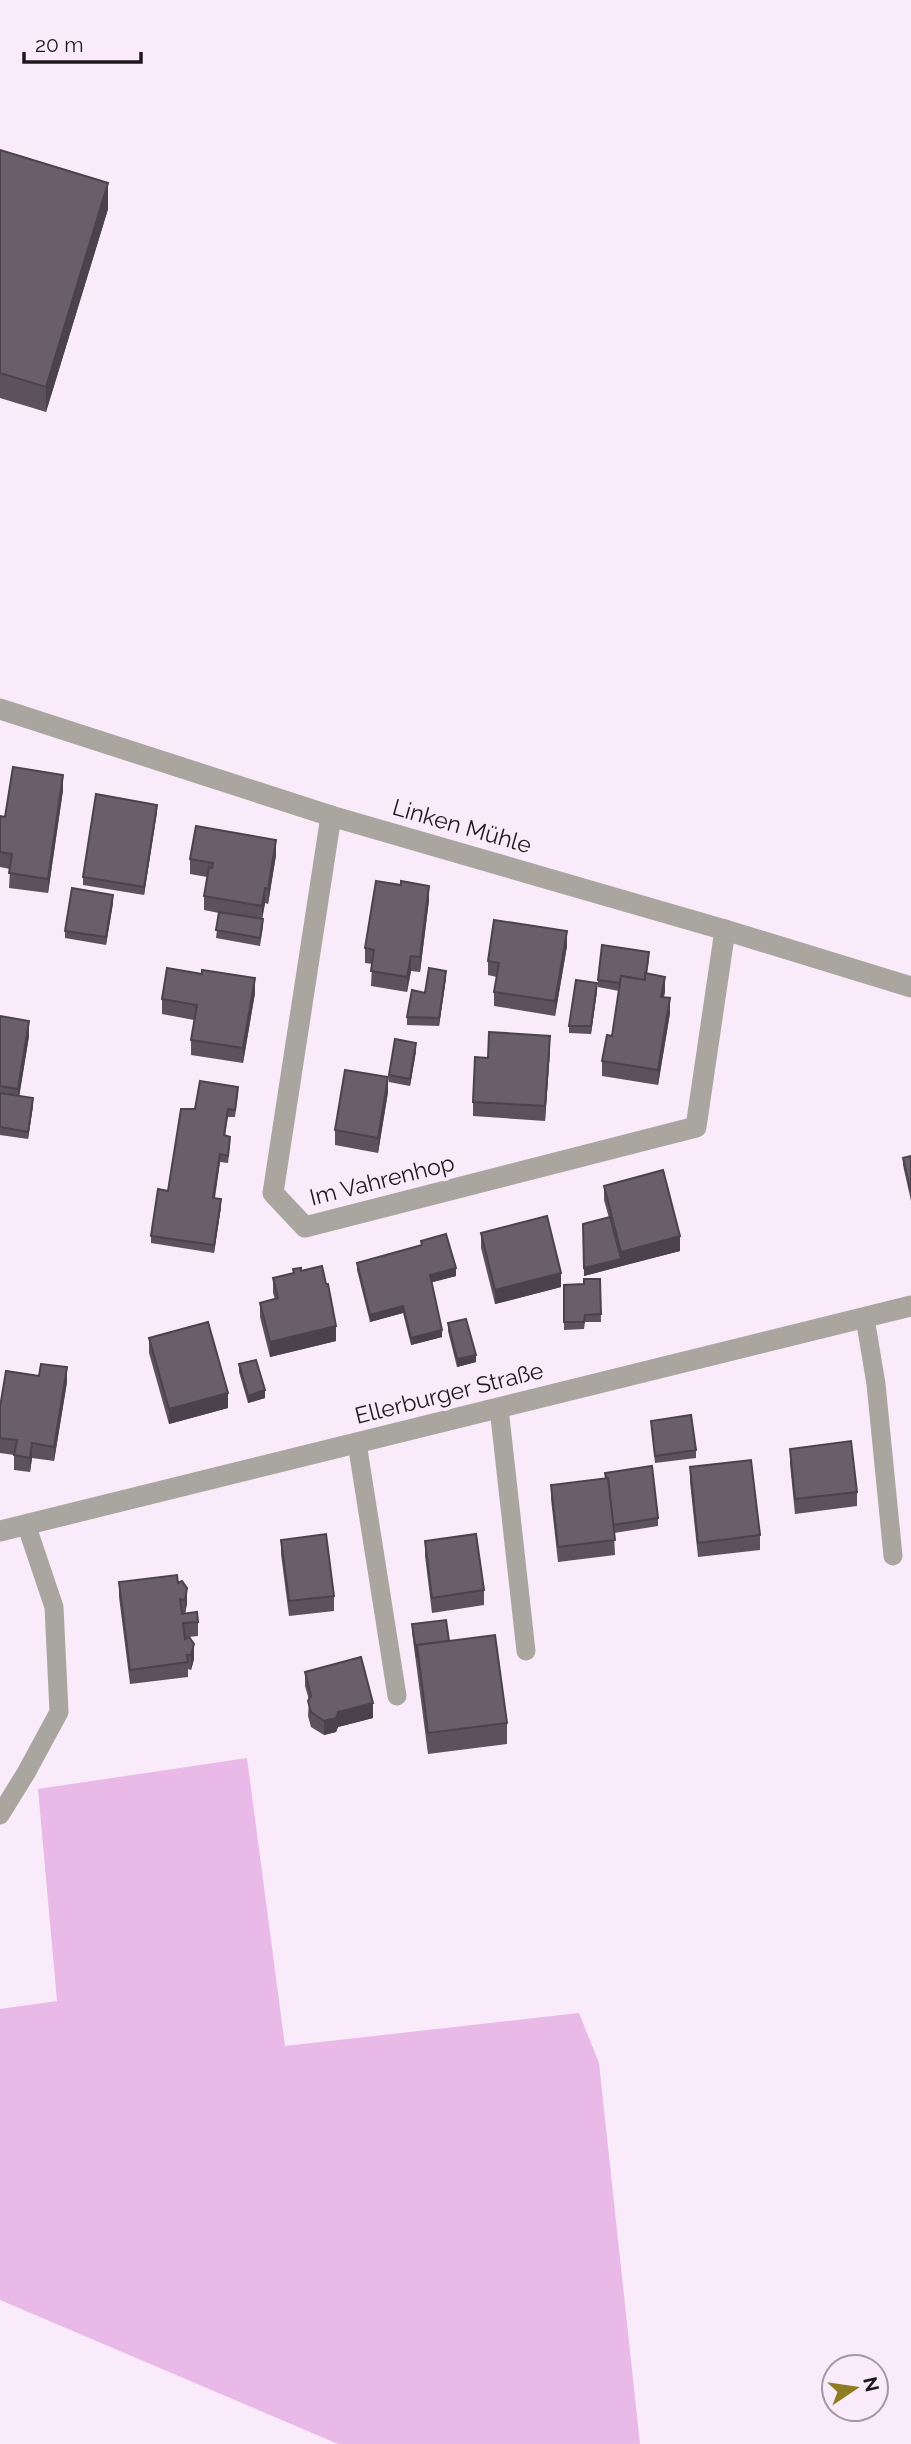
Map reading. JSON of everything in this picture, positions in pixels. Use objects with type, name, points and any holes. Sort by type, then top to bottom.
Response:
[{"type":"street","name":"Linken Mühle","points":[[0,709],[331,816],[726,930],[911,987]]},
{"type":"street","name":"Im Vahrenhop","points":[[331,816],[273,1193],[305,1227],[696,1127],[726,930]]},
{"type":"street","name":"Ellerburger Straße","points":[[0,1531],[911,1306]]},
{"type":"lane","points":[[865,1318],[876,1384],[894,1556]]},
{"type":"lane","points":[[499,1408],[526,1651]]},
{"type":"lane","points":[[357,1443],[397,1696]]},
{"type":"lane","points":[[0,1815],[59,1712],[54,1607],[26,1524]]},
{"type":"shaded area","points":[[247,1758],[285,2046],[579,2013],[599,2063],[640,2444],[338,2444],[0,2300],[0,2009],[57,2001],[38,1789]]},
{"type":"building","points":[[0,150],[108,183],[46,387],[0,373]]},
{"type":"building","points":[[13,767],[63,775],[48,879],[9,873],[12,854],[0,852],[0,816],[5,817]]},
{"type":"building","points":[[96,794],[157,805],[144,887],[83,877]]},
{"type":"building","points":[[196,826],[276,840],[268,889],[265,888],[262,906],[204,896],[209,867],[212,868],[213,863],[190,859]]},
{"type":"building","points":[[376,881],[401,885],[401,881],[429,886],[420,957],[411,956],[407,977],[371,971],[374,950],[365,948]]},
{"type":"building","points":[[72,888],[113,895],[106,937],[65,931]]},
{"type":"building","points":[[219,912],[263,919],[260,938],[216,930]]},
{"type":"building","points":[[494,920],[567,931],[555,1001],[494,992],[499,963],[488,961]]},
{"type":"building","points":[[602,945],[649,952],[645,980],[621,976],[620,983],[598,980]]},
{"type":"building","points":[[167,968],[255,978],[243,1048],[191,1040],[197,1005],[162,999]]},
{"type":"building","points":[[429,968],[446,971],[439,1018],[407,1017],[412,990],[425,993]]},
{"type":"building","points":[[645,973],[665,977],[661,997],[670,998],[658,1070],[602,1061],[607,1035],[612,1036],[621,976],[645,980]]},
{"type":"building","points":[[576,980],[597,983],[591,1026],[569,1026]]},
{"type":"building","points":[[0,1016],[29,1021],[18,1089],[0,1086]]},
{"type":"building","points":[[489,1032],[550,1036],[545,1106],[473,1102],[475,1057],[488,1058]]},
{"type":"building","points":[[395,1039],[416,1043],[410,1079],[389,1075]]},
{"type":"building","points":[[345,1070],[388,1077],[378,1138],[335,1130]]},
{"type":"building","points":[[200,1081],[238,1087],[235,1110],[228,1109],[224,1135],[230,1137],[228,1156],[220,1154],[213,1198],[221,1199],[214,1245],[151,1236],[158,1189],[168,1191],[181,1109],[195,1109]]},
{"type":"building","points":[[0,1093],[33,1098],[28,1132],[0,1127]]},
{"type":"building","points":[[911,1156],[911,1193],[903,1158]]},
{"type":"building","points":[[663,1170],[680,1236],[621,1252],[604,1186]]},
{"type":"building","points":[[547,1216],[561,1273],[495,1290],[481,1233]]},
{"type":"building","points":[[610,1217],[621,1259],[584,1268],[583,1224]]},
{"type":"building","points":[[446,1234],[456,1268],[430,1275],[442,1330],[411,1338],[403,1306],[370,1315],[357,1263],[422,1245],[421,1241]]},
{"type":"building","points":[[322,1266],[336,1326],[270,1342],[260,1303],[278,1298],[273,1278],[294,1273],[293,1269],[301,1268],[301,1271]]},
{"type":"building","points":[[584,1279],[600,1279],[601,1314],[585,1315],[584,1322],[564,1322],[564,1285],[584,1284]]},
{"type":"building","points":[[466,1319],[476,1355],[457,1359],[448,1323]]},
{"type":"building","points":[[208,1322],[228,1393],[169,1409],[149,1338]]},
{"type":"building","points":[[256,1360],[265,1390],[248,1396],[239,1364]]},
{"type":"building","points":[[41,1364],[67,1367],[54,1447],[32,1443],[30,1458],[14,1455],[17,1440],[0,1438],[0,1407],[6,1371],[39,1376]]},
{"type":"building","points":[[691,1415],[696,1450],[655,1456],[651,1421]]},
{"type":"building","points":[[851,1441],[857,1492],[795,1499],[790,1449]]},
{"type":"building","points":[[751,1460],[760,1535],[698,1543],[690,1467]]},
{"type":"building","points":[[652,1466],[658,1518],[613,1525],[608,1478],[605,1473]]},
{"type":"building","points":[[608,1478],[615,1540],[558,1547],[551,1485]]},
{"type":"building","points":[[326,1534],[334,1596],[289,1601],[281,1540]]},
{"type":"building","points":[[476,1534],[484,1590],[432,1598],[425,1541]]},
{"type":"building","points":[[177,1575],[178,1583],[182,1581],[187,1588],[185,1600],[180,1599],[182,1614],[197,1612],[198,1622],[183,1623],[185,1639],[189,1637],[194,1644],[191,1655],[187,1655],[188,1662],[130,1670],[119,1582]]},
{"type":"building","points":[[446,1620],[449,1641],[417,1645],[417,1658],[412,1624]]},
{"type":"building","points":[[495,1635],[507,1723],[428,1733],[417,1645]]},
{"type":"building","points":[[361,1657],[373,1703],[338,1712],[336,1718],[324,1721],[311,1712],[308,1701],[311,1696],[305,1672]]}]
